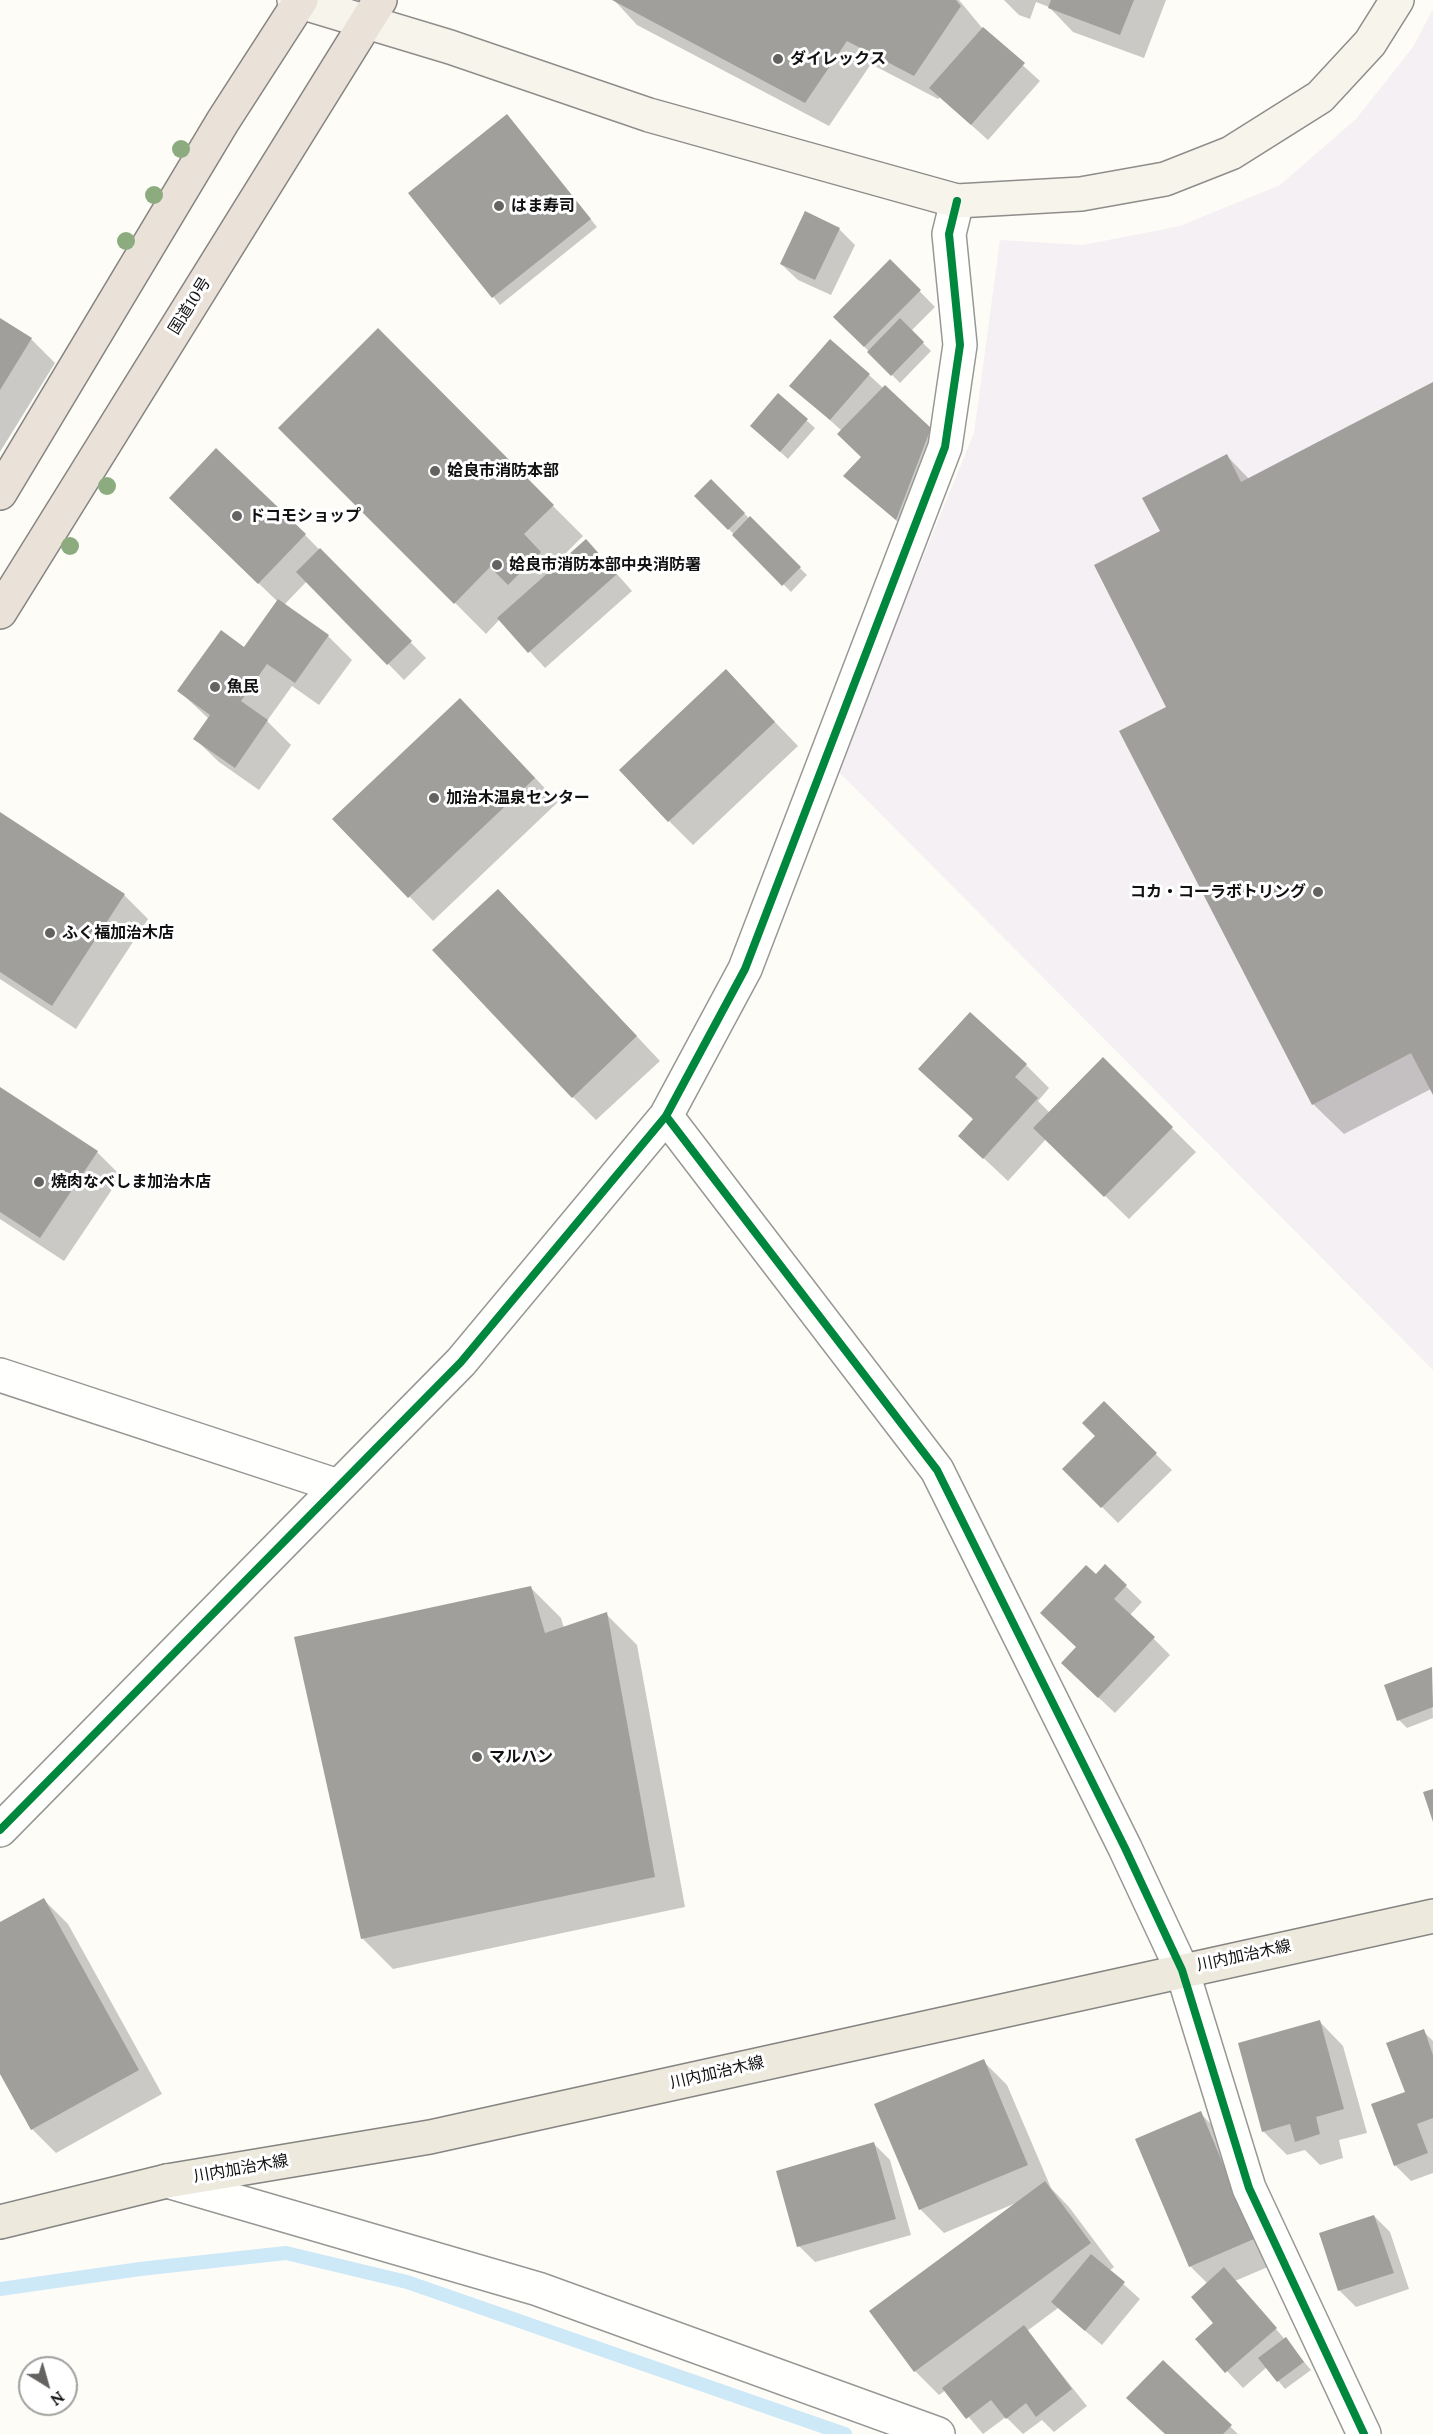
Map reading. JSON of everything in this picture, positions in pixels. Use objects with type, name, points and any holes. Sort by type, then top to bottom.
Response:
[{"type":"highway","points":[[0,493],[223,121],[299,1]]},
{"type":"highway","name":"国道10号","points":[[0,612],[373,11]]},
{"type":"main road","name":"川内加治木線","points":[[0,2222],[167,2181],[430,2137],[1433,1916]]},
{"type":"street","points":[[299,1],[373,11],[649,115],[957,201],[1081,194],[1165,179],[1232,153],[1320,97],[1370,43],[1397,0]]},
{"type":"street","points":[[0,1830],[461,1362],[666,1116],[745,969],[945,447],[960,345],[949,234],[957,201]]},
{"type":"street","points":[[666,1116],[937,1470],[1125,1848],[1182,1970],[1249,2188],[1364,2434]]},
{"type":"street","points":[[0,1375],[338,1486]]},
{"type":"street","points":[[167,2181],[538,2289],[938,2434]]},
{"type":"shaded area","points":[[1433,9],[1433,1370],[836,769],[974,433],[1000,240],[1083,245],[1180,226],[1280,185],[1356,119],[1413,47]]},
{"type":"building","name":"ダイレックス","points":[[612,0],[956,0],[961,6],[914,76],[847,41],[805,103]]},
{"type":"building","points":[[1051,0],[1134,0],[1120,35],[1048,8]]},
{"type":"building","points":[[983,27],[1025,63],[971,125],[929,88]]},
{"type":"building","name":"はま寿司","points":[[507,114],[591,219],[492,298],[408,193]]},
{"type":"building","points":[[805,211],[840,228],[815,280],[780,264]]},
{"type":"building","points":[[890,259],[921,290],[864,347],[833,317]]},
{"type":"building","points":[[0,318],[32,338],[0,390]]},
{"type":"building","points":[[900,318],[924,342],[891,376],[867,352]]},
{"type":"building","points":[[378,328],[554,505],[524,534],[541,552],[508,585],[490,567],[454,604],[278,428]]},
{"type":"building","points":[[830,339],[870,374],[830,420],[789,386]]},
{"type":"building","name":"コカ・コーラボトリング","points":[[1433,382],[1433,1095],[1411,1053],[1312,1105],[1119,731],[1166,707],[1094,565],[1160,531],[1142,498],[1227,454],[1241,482]]},
{"type":"building","points":[[885,385],[931,428],[896,520],[843,476],[861,457],[837,434]]},
{"type":"building","points":[[778,393],[808,419],[780,452],[750,426]]},
{"type":"building","name":"ドコモショップ","points":[[216,448],[306,534],[258,584],[169,498]]},
{"type":"building","points":[[711,479],[745,513],[728,530],[694,496]]},
{"type":"building","points":[[750,516],[801,567],[782,586],[732,535]]},
{"type":"building","points":[[586,539],[617,574],[528,653],[497,618]]},
{"type":"building","points":[[320,548],[412,641],[387,665],[296,572]]},
{"type":"building","name":"魚民","points":[[278,599],[329,635],[295,683],[267,664],[241,701],[268,720],[235,768],[193,739],[210,715],[177,691],[221,630],[244,647]]},
{"type":"building","points":[[726,669],[775,722],[668,822],[619,770]]},
{"type":"building","name":"加治木温泉センター","points":[[460,698],[535,778],[408,898],[332,819]]},
{"type":"building","name":"ふく福加治木店","points":[[0,812],[125,894],[52,1006],[0,972]]},
{"type":"building","points":[[498,889],[637,1036],[572,1098],[432,950]]},
{"type":"building","points":[[970,1012],[1027,1064],[1015,1077],[1038,1098],[983,1159],[958,1136],[973,1119],[918,1069]]},
{"type":"building","points":[[1103,1057],[1173,1127],[1104,1197],[1033,1128]]},
{"type":"building","name":"焼肉なべしま加治木店","points":[[0,1087],[98,1151],[40,1238],[0,1212]]},
{"type":"building","points":[[1104,1401],[1157,1453],[1101,1508],[1062,1469],[1095,1436],[1082,1423]]},
{"type":"building","points":[[1105,1564],[1127,1585],[1114,1599],[1155,1637],[1098,1698],[1061,1663],[1076,1647],[1040,1613],[1086,1565],[1096,1574]]},
{"type":"building","name":"マルハン","points":[[531,1586],[545,1633],[607,1612],[655,1877],[361,1939],[294,1637]]},
{"type":"building","points":[[1432,1667],[1433,1707],[1397,1721],[1384,1685]]},
{"type":"building","points":[[1433,1789],[1433,1822],[1423,1792]]},
{"type":"building","points":[[44,1898],[139,2070],[31,2130],[0,2074],[0,1922]]},
{"type":"building","points":[[1320,2020],[1344,2109],[1316,2117],[1320,2134],[1295,2142],[1290,2124],[1262,2132],[1238,2043]]},
{"type":"building","points":[[1424,2029],[1433,2055],[1433,2118],[1417,2124],[1428,2153],[1394,2166],[1371,2104],[1405,2092],[1386,2043]]},
{"type":"building","points":[[984,2059],[1028,2165],[919,2210],[874,2104]]},
{"type":"building","points":[[1201,2111],[1254,2239],[1189,2267],[1135,2139]]},
{"type":"building","points":[[874,2142],[896,2219],[797,2247],[776,2171]]},
{"type":"building","points":[[1045,2181],[1091,2243],[914,2372],[869,2311]]},
{"type":"building","points":[[1374,2215],[1394,2273],[1338,2291],[1319,2233]]},
{"type":"building","points":[[1091,2254],[1125,2282],[1085,2331],[1051,2302]]},
{"type":"building","points":[[1224,2267],[1277,2328],[1225,2373],[1195,2339],[1213,2323],[1191,2297]]},
{"type":"building","points":[[1024,2325],[1072,2389],[1036,2417],[1026,2403],[1006,2419],[991,2400],[966,2419],[942,2388]]},
{"type":"building","points":[[1286,2337],[1304,2362],[1277,2382],[1258,2358]]},
{"type":"building","points":[[1163,2360],[1232,2425],[1223,2434],[1165,2434],[1126,2398]]},
{"type":"waterway","points":[[0,2289],[140,2269],[286,2253],[407,2282],[845,2434]]},
{"type":"cycle path","points":[[0,1830],[461,1362],[666,1116],[745,969],[945,447],[960,345],[949,234],[957,201]]},
{"type":"cycle path","points":[[666,1116],[937,1470],[1125,1848],[1182,1970],[1249,2188],[1364,2434]]},
{"type":"place","name":"ダイレックス","points":[[778,59]]},
{"type":"place","name":"はま寿司","points":[[499,206]]},
{"type":"place","name":"姶良市消防本部","points":[[435,471]]},
{"type":"place","name":"ドコモショップ","points":[[237,516]]},
{"type":"place","name":"姶良市消防本部中央消防署","points":[[497,565]]},
{"type":"place","name":"魚民","points":[[215,687]]},
{"type":"place","name":"加治木温泉センター","points":[[434,798]]},
{"type":"place","name":"コカ・コーラボトリング","points":[[1318,892]]},
{"type":"place","name":"ふく福加治木店","points":[[50,933]]},
{"type":"place","name":"焼肉なべしま加治木店","points":[[39,1182]]},
{"type":"place","name":"マルハン","points":[[477,1757]]}]
